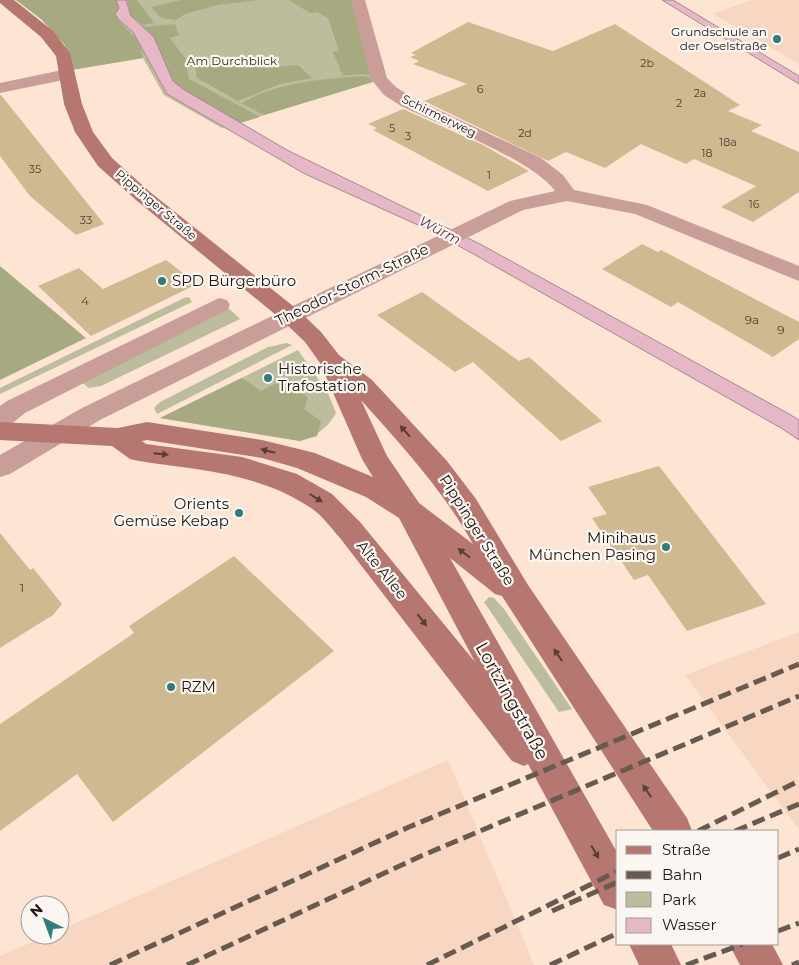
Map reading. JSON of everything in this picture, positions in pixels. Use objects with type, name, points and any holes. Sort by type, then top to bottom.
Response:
[{"type":"main road","name":"Pippinger Straße","points":[[5,0],[32,20],[57,45],[64,56],[73,104],[84,132],[106,162],[143,196],[290,315],[313,337],[331,360],[364,386],[437,468],[466,506],[517,594]]},
{"type":"main road","name":"Pippinger Straße","points":[[331,360],[366,442],[409,511]]},
{"type":"main road","points":[[0,431],[118,437],[147,431],[262,449],[305,460],[348,476],[376,490],[409,511],[517,594],[673,830]]},
{"type":"main road","name":"Alte Allee","points":[[118,437],[139,452],[242,467],[278,478],[322,501],[350,530],[392,582],[573,813]]},
{"type":"main road","name":"Lortzingstraße","points":[[409,511],[573,813],[616,888]]},
{"type":"main road","points":[[649,945],[661,965]]},
{"type":"main road","points":[[750,945],[763,965]]},
{"type":"street","name":"Schirmerweg","points":[[358,0],[379,79],[390,91],[407,102],[534,162],[556,179],[567,196]]},
{"type":"street","points":[[0,88],[67,74]]},
{"type":"street","name":"Theodor-Storm-Straße","points":[[0,467],[56,434],[290,315],[517,205],[567,196],[640,209],[799,274]]},
{"type":"street","points":[[0,420],[16,407],[219,305]]},
{"type":"shaded area","name":"Grundschule an der Oselstraße","points":[[751,0],[799,0],[799,64],[713,14]]},
{"type":"shaded area","points":[[799,632],[799,830],[685,675]]},
{"type":"shaded area","points":[[448,760],[534,965],[0,965],[0,956],[25,945],[70,945],[70,926]]},
{"type":"green space","name":"Am Durchblick","points":[[16,0],[361,0],[385,78],[222,128],[164,95],[143,58],[71,70],[65,45],[41,19]]},
{"type":"green space","points":[[16,0],[116,0],[119,8],[115,14],[139,43],[143,58],[71,70],[65,45],[41,19]]},
{"type":"green space","points":[[127,0],[137,0],[154,23],[143,25],[131,16]]},
{"type":"green space","points":[[181,0],[259,0],[218,5],[185,14],[176,20],[161,18],[151,7]]},
{"type":"green space","points":[[289,0],[353,0],[376,77],[364,74],[343,76],[333,52],[339,51],[328,18],[317,12],[310,13]]},
{"type":"green space","points":[[175,24],[179,35],[170,38],[185,58],[189,79],[260,117],[240,123],[195,97],[174,81],[166,68],[158,47],[144,27]]},
{"type":"green space","points":[[238,60],[265,68],[298,65],[312,78],[280,84],[238,101],[197,78],[195,66]]},
{"type":"green space","points":[[363,76],[371,78],[373,82],[264,115],[241,103],[270,90],[285,86],[316,80]]},
{"type":"green space","points":[[0,266],[86,338],[0,380]]},
{"type":"green space","points":[[189,297],[192,302],[0,394],[0,388]]},
{"type":"green space","points":[[224,304],[240,319],[101,386],[89,388],[80,381]]},
{"type":"green space","points":[[287,343],[292,345],[157,414],[154,408],[160,402],[268,347]]},
{"type":"green space","points":[[298,350],[328,393],[336,413],[333,419],[321,431],[312,436],[300,441],[160,418]]},
{"type":"green space","points":[[288,377],[308,398],[304,409],[321,421],[317,436],[300,441],[160,418],[242,378],[261,391]]},
{"type":"green space","points":[[489,597],[494,598],[504,609],[572,709],[559,712],[484,602]]},
{"type":"water","name":"Würm","points":[[116,0],[126,0],[131,16],[154,37],[173,81],[183,89],[287,150],[480,244],[791,415],[799,420],[799,440],[468,251],[429,230],[305,174],[167,94],[133,32],[115,14],[119,8]]},
{"type":"water","points":[[662,0],[673,0],[799,76],[799,84]]},
{"type":"building","points":[[468,22],[553,51],[615,24],[740,105],[728,111],[762,125],[751,131],[799,152],[799,192],[753,222],[721,207],[756,186],[694,159],[686,164],[641,144],[605,168],[566,152],[548,161],[424,101],[467,84],[413,64],[419,61],[410,57],[416,55],[411,53]]},
{"type":"building","points":[[0,95],[104,224],[76,235],[30,196],[0,156]]},
{"type":"building","points":[[403,109],[483,145],[529,171],[488,191],[373,130],[377,128],[368,124]]},
{"type":"building","points":[[642,244],[658,252],[661,250],[799,322],[799,339],[773,357],[678,302],[671,307],[602,269]]},
{"type":"building","points":[[166,260],[197,284],[91,336],[38,286],[79,268],[103,289]]},
{"type":"building","points":[[422,292],[519,361],[529,357],[602,421],[561,441],[473,362],[455,372],[377,315]]},
{"type":"building","name":"Minihaus München Pasing","points":[[659,466],[766,604],[687,631],[648,575],[634,580],[592,518],[607,514],[588,487]]},
{"type":"building","points":[[0,533],[30,570],[33,568],[62,604],[53,615],[0,648]]},
{"type":"building","name":"RZM","points":[[234,556],[334,651],[113,822],[77,774],[0,831],[0,724],[134,633],[129,626]]},
{"type":"railway","points":[[110,965],[409,827],[799,664]]},
{"type":"railway","points":[[187,965],[421,856],[799,696]]},
{"type":"railway","points":[[700,830],[799,781]]},
{"type":"railway","points":[[737,830],[799,804]]},
{"type":"railway","points":[[779,858],[799,849]]},
{"type":"railway","points":[[427,965],[616,872]]},
{"type":"railway","points":[[552,911],[616,883]]},
{"type":"railway","points":[[779,931],[799,923]]},
{"type":"railway","points":[[550,965],[616,934]]},
{"type":"railway","points":[[686,965],[740,945]]},
{"type":"railway","points":[[792,965],[799,962]]},
{"type":"place","name":"Grundschule an der Oselstraße","points":[[777,39]]},
{"type":"place","name":"SPD Bürgerbüro","points":[[162,281]]},
{"type":"place","name":"Historische Trafostation","points":[[268,378]]},
{"type":"place","name":"Orients Gemüse Kebap","points":[[239,513]]},
{"type":"place","name":"Minihaus München Pasing","points":[[666,547]]},
{"type":"place","name":"RZM","points":[[171,687]]}]
